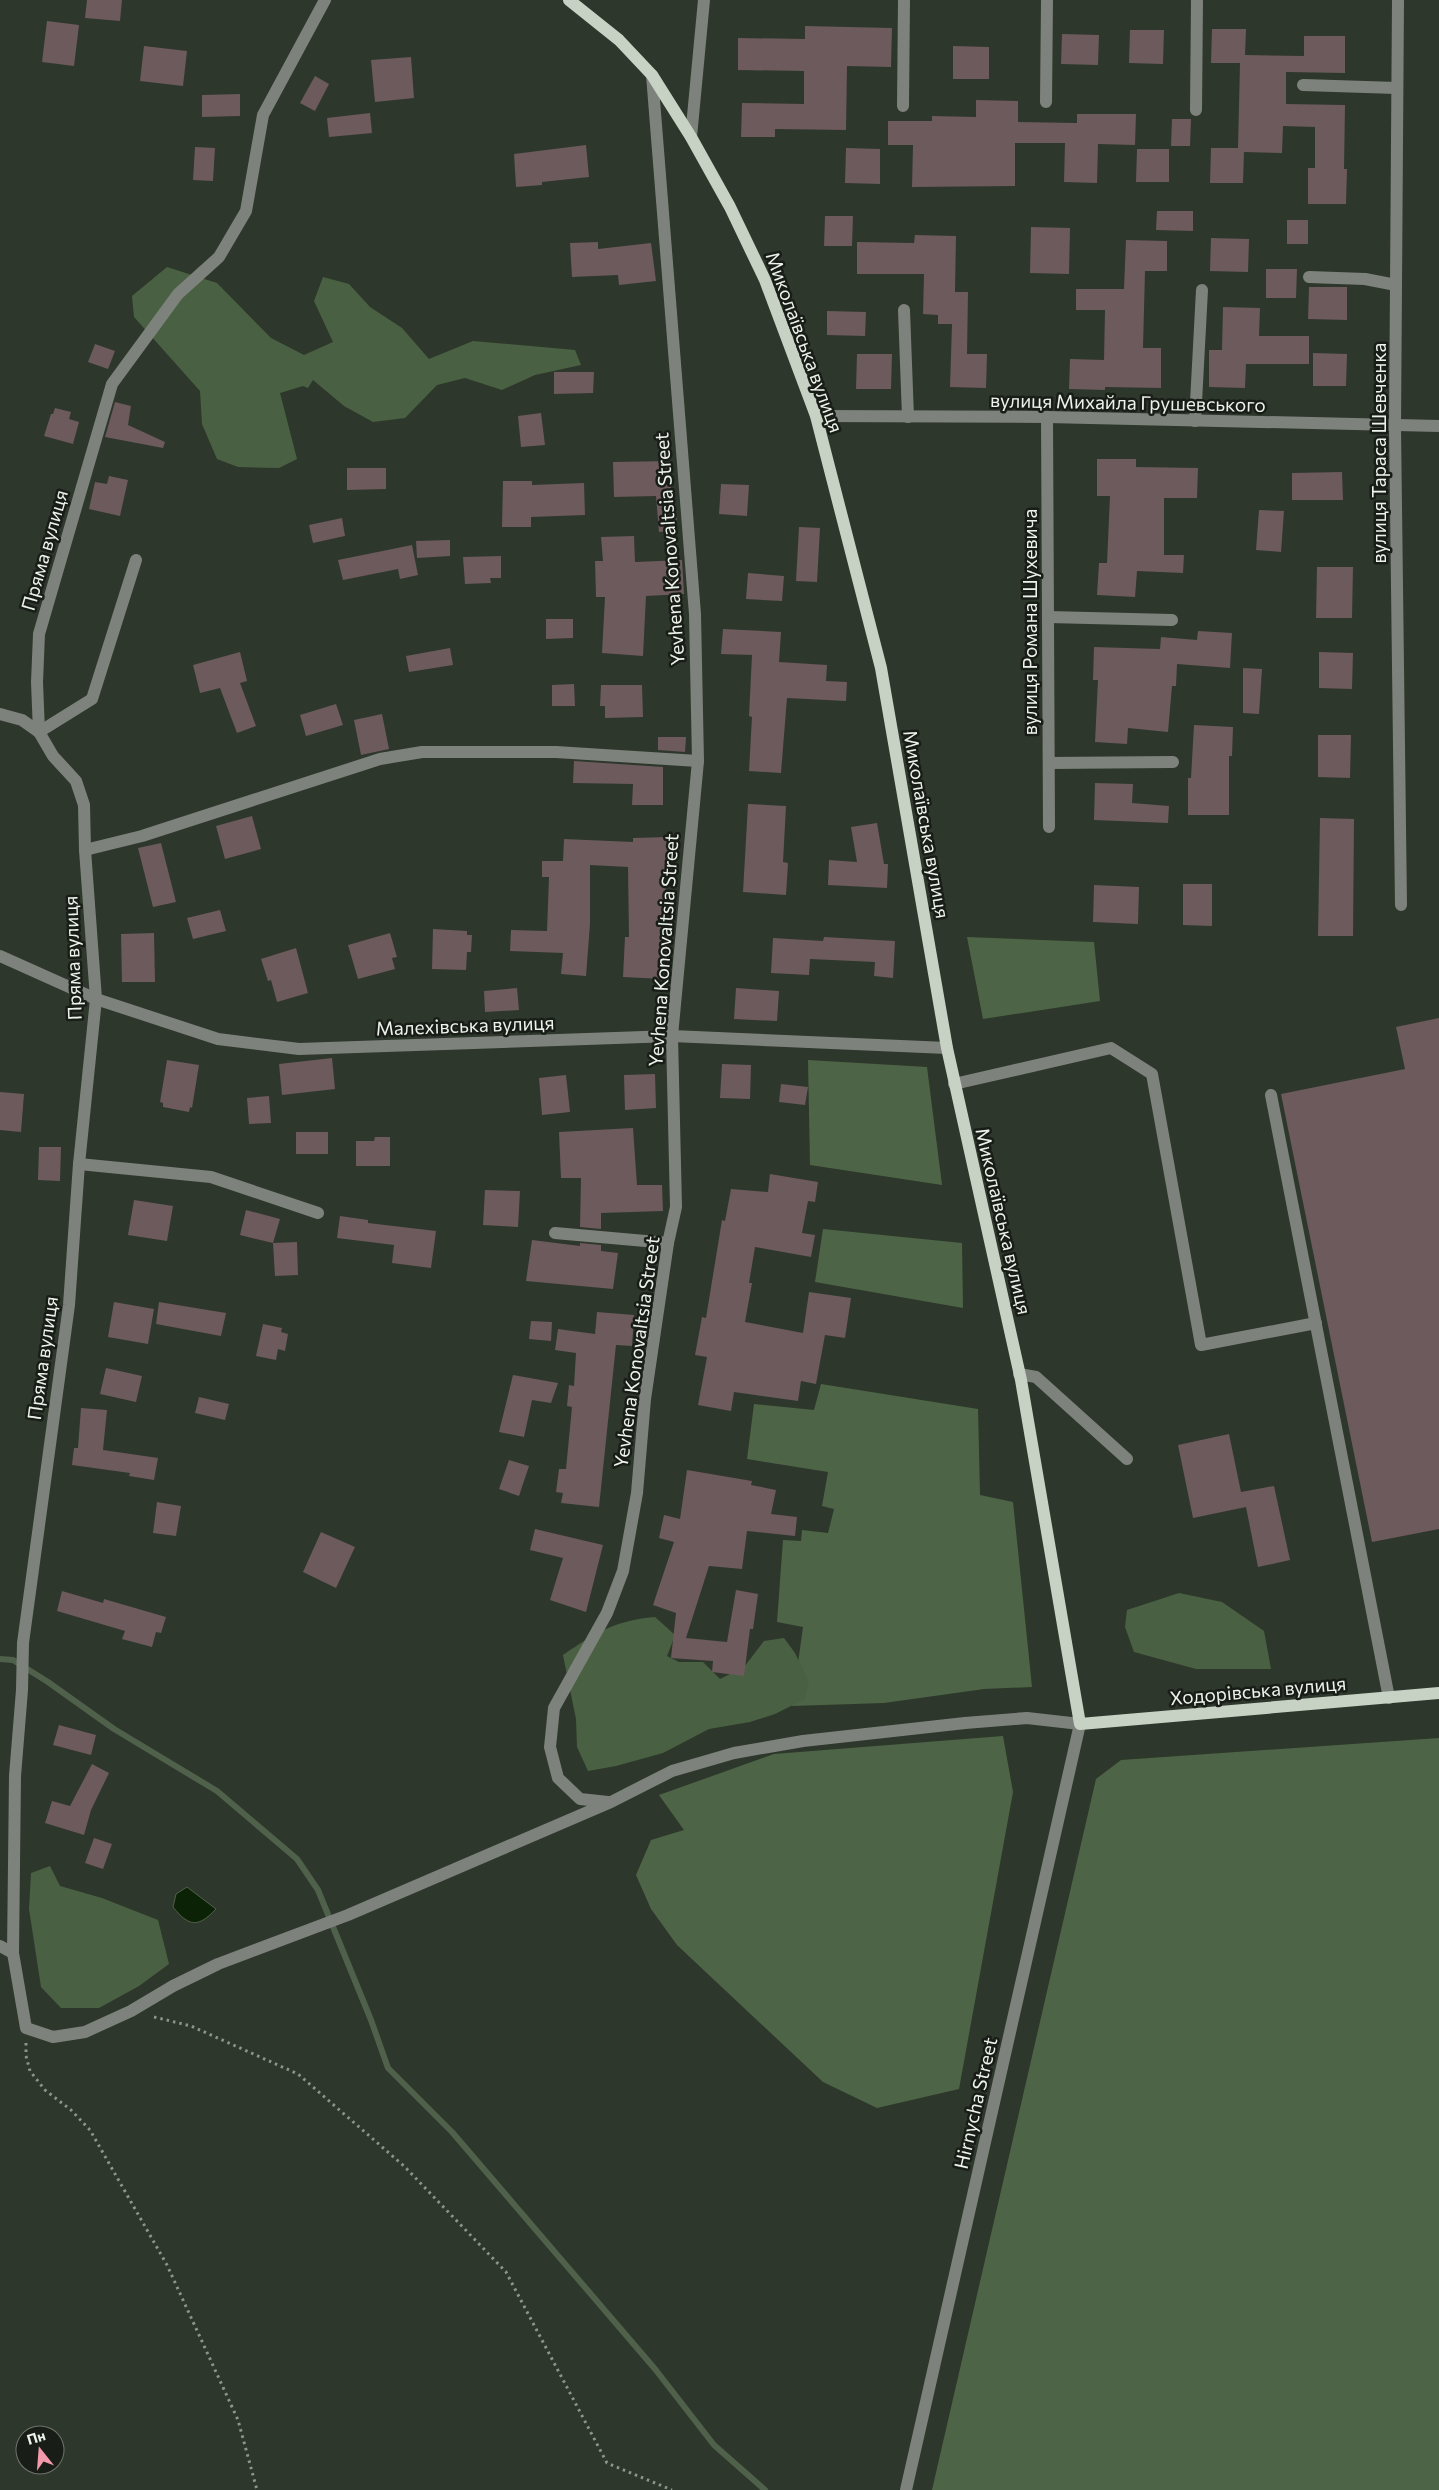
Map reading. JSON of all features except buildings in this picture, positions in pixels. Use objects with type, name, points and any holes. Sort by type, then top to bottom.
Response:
[{"type":"main road","name":"Миколаївська вулиця","points":[[569,0],[619,40],[652,74],[691,137],[730,207],[765,280],[816,416],[881,668],[946,1048],[1019,1374],[1080,1724]]},
{"type":"main road","name":"Ходорівська вулиця","points":[[1080,1724],[1439,1694]]},
{"type":"street","name":"Пряма вулиця","points":[[26,2028],[13,1953],[15,1776],[22,1690],[23,1643],[69,1305],[79,1164],[96,999],[85,850],[84,805],[76,781],[53,756],[39,732],[37,682],[39,634],[112,384],[178,294],[219,257],[246,211],[263,115],[325,0]]},
{"type":"street","points":[[691,137],[704,0]]},
{"type":"street","points":[[903,106],[904,0]]},
{"type":"street","points":[[1046,102],[1047,0]]},
{"type":"street","points":[[1196,110],[1197,0]]},
{"type":"street","name":"вулиця Тараса Шевченка","points":[[1398,0],[1395,427],[1401,905]]},
{"type":"street","name":"Yevhena Konovaltsia Street","points":[[611,1802],[580,1798],[558,1778],[550,1747],[554,1708],[606,1613],[622,1571],[636,1493],[645,1399],[668,1243],[676,1207],[672,1036],[698,761],[695,614],[652,74]]},
{"type":"street","points":[[1302,86],[1397,88]]},
{"type":"street","points":[[1309,276],[1365,279],[1396,285]]},
{"type":"street","points":[[1195,422],[1202,290]]},
{"type":"street","points":[[904,310],[908,417]]},
{"type":"street","name":"вулиця Михайла Грушевського","points":[[816,416],[1047,418],[1395,427],[1439,426]]},
{"type":"street","name":"вулиця Романа Шухевича","points":[[1047,418],[1049,827]]},
{"type":"street","points":[[0,714],[22,720],[39,732],[92,699],[136,560]]},
{"type":"street","points":[[1048,617],[1172,620]]},
{"type":"street","points":[[85,850],[142,836],[380,759],[422,752],[556,752],[698,761]]},
{"type":"street","points":[[1048,763],[1173,762]]},
{"type":"street","name":"Малехівська вулиця","points":[[0,956],[96,999],[218,1039],[299,1049],[672,1036],[946,1048]]},
{"type":"street","points":[[954,1084],[1111,1048],[1152,1074],[1201,1346],[1316,1323]]},
{"type":"street","points":[[1271,1095],[1389,1698]]},
{"type":"street","points":[[79,1164],[211,1177],[318,1213]]},
{"type":"street","points":[[555,1233],[668,1243]]},
{"type":"street","points":[[1019,1374],[1036,1378],[1127,1459]]},
{"type":"street","points":[[26,2028],[53,2038],[85,2032],[131,2011],[173,1986],[218,1964],[348,1915],[611,1802],[672,1771],[734,1753],[803,1741],[1027,1718],[1080,1724]]},
{"type":"street","name":"Hirnycha Street","points":[[907,2488],[1080,1724]]},
{"type":"street","points":[[0,1946],[13,1953]]},
{"type":"path","points":[[131,2011],[191,2026],[298,2074],[404,2166],[506,2272],[607,2462],[672,2490]]},
{"type":"path","points":[[26,2028],[26,2056],[30,2071],[45,2090],[71,2110],[90,2130],[167,2265],[238,2420],[257,2490]]},
{"type":"shaded area","points":[[167,267],[217,283],[271,338],[304,355],[333,342],[314,301],[323,277],[349,284],[370,307],[402,328],[429,359],[473,341],[575,350],[581,365],[535,375],[502,390],[465,378],[437,385],[405,418],[373,422],[344,406],[313,380],[308,388],[303,386],[280,393],[297,459],[279,468],[238,467],[217,459],[202,424],[200,391],[134,317],[132,296]]},
{"type":"shaded area","points":[[967,937],[1094,942],[1100,1001],[983,1019]]},
{"type":"shaded area","points":[[808,1060],[927,1067],[942,1185],[810,1165]]},
{"type":"shaded area","points":[[823,1229],[962,1243],[963,1308],[815,1282]]},
{"type":"shaded area","points":[[821,1384],[978,1409],[980,1495],[1013,1502],[1032,1687],[984,1689],[884,1703],[792,1706],[803,1627],[777,1622],[783,1540],[801,1541],[802,1530],[828,1533],[834,1509],[822,1506],[828,1472],[747,1459],[754,1404],[814,1410]]},
{"type":"shaded area","points":[[1179,1593],[1222,1602],[1264,1631],[1271,1669],[1196,1669],[1134,1652],[1125,1627],[1127,1610]]},
{"type":"shaded area","points":[[655,1617],[675,1635],[667,1656],[679,1662],[703,1662],[720,1679],[744,1667],[764,1641],[784,1638],[795,1653],[809,1682],[805,1699],[775,1714],[750,1722],[709,1729],[663,1753],[616,1766],[588,1771],[577,1747],[576,1719],[563,1655],[606,1629],[628,1621]]},
{"type":"shaded area","points":[[1003,1736],[1013,1792],[959,2089],[877,2108],[823,2082],[677,1945],[651,1909],[636,1875],[651,1840],[684,1830],[659,1795],[774,1754]]},
{"type":"shaded area","points":[[1439,1738],[1439,2490],[932,2490],[1096,1779],[1121,1760]]},
{"type":"shaded area","points":[[50,1866],[60,1886],[102,1898],[158,1920],[169,1964],[139,1986],[99,2008],[61,2008],[41,1987],[29,1909],[31,1873]]},
{"type":"shaded area","points":[[187,1887],[216,1909],[204,1920],[194,1923],[189,1921],[173,1907],[176,1894]]},
{"type":"waterway","points":[[0,1659],[13,1660],[48,1682],[114,1729],[217,1791],[297,1859],[318,1890],[371,2020],[388,2068],[452,2132],[655,2369],[714,2445],[765,2490]]}]
